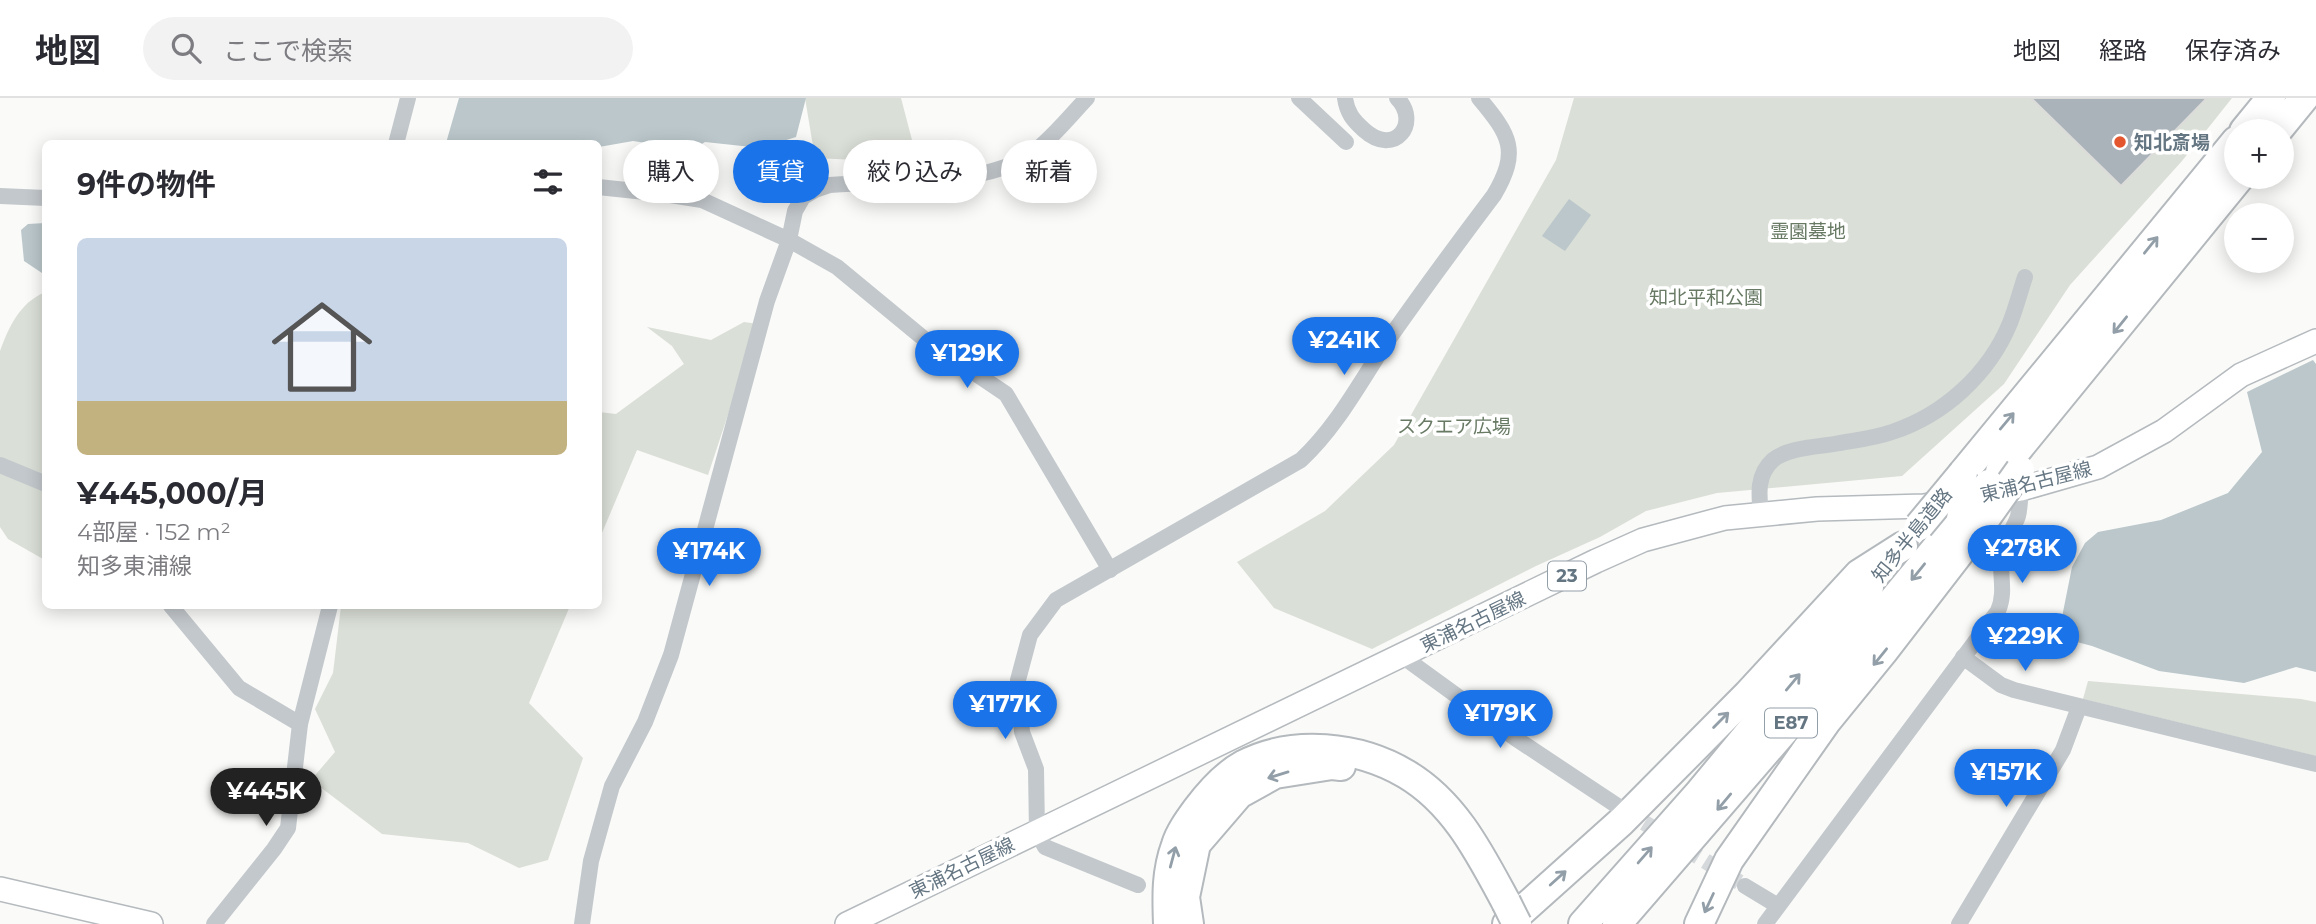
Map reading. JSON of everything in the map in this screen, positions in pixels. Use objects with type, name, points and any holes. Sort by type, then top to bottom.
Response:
[{"type":"highway","points":[[2254,119],[2271,98]]},
{"type":"highway","points":[[2287,119],[2304,98]]},
{"type":"highway","name":"知多半島道路","points":[[1583,924],[1794,681],[2224,156]]},
{"type":"highway","name":"知多半島道路","points":[[1617,924],[1837,669],[2014,477],[2086,367],[2230,189]]},
{"type":"highway","points":[[1699,924],[1729,860],[1826,722],[1884,652],[1971,521]]},
{"type":"highway","points":[[1504,918],[1641,801],[1748,694],[1859,574],[1911,536]]},
{"type":"highway","points":[[1168,924],[1167,879],[1176,844],[1208,793],[1243,765],[1286,751],[1323,748],[1354,752],[1385,763],[1408,775],[1434,795],[1472,840],[1504,918]]},
{"type":"highway","points":[[1189,924],[1185,897],[1196,844],[1239,794],[1275,774],[1332,765],[1369,771],[1406,792],[1440,821],[1504,918]]},
{"type":"main road","name":"東浦名古屋線","points":[[847,924],[1643,540],[1725,518],[1817,509],[1924,506],[2014,477],[2098,467],[2164,431],[2241,375],[2316,341]]},
{"type":"main road","points":[[0,889],[151,924]]},
{"type":"street","points":[[397,140],[408,98]]},
{"type":"street","points":[[582,924],[591,861],[612,786],[645,722],[671,656],[767,301],[789,240],[795,211],[803,197],[830,185],[926,180],[986,173],[1009,166],[1033,153],[1087,98]]},
{"type":"street","points":[[1299,98],[1346,142]]},
{"type":"street","points":[[1345,98],[1347,112],[1355,122],[1375,140],[1386,142],[1398,137],[1405,128],[1407,112],[1397,98]]},
{"type":"street","points":[[1138,885],[1045,847],[1037,832],[1036,769],[1022,732],[1018,710],[1018,680],[1030,635],[1056,600],[1301,460],[1335,424],[1384,347],[1494,195],[1506,174],[1510,150],[1502,128],[1479,98]]},
{"type":"street","points":[[602,187],[702,200],[789,240],[837,268],[923,338],[1006,394],[1110,570]]},
{"type":"street","points":[[0,195],[42,198]]},
{"type":"street","points":[[1761,515],[1759,485],[1773,460],[1787,453],[1893,432],[1946,405],[1966,388],[1983,369],[2009,324],[2025,277]]},
{"type":"street","points":[[0,465],[42,482]]},
{"type":"street","points":[[1765,924],[1998,611],[2004,587],[2001,555],[2017,517],[2014,477]]},
{"type":"street","points":[[173,609],[239,688],[300,724]]},
{"type":"street","points":[[214,924],[288,828],[300,724],[329,609]]},
{"type":"street","points":[[1402,656],[1515,738],[1622,809]]},
{"type":"street","points":[[1963,657],[2001,685],[2079,707],[2316,764]]},
{"type":"street","points":[[1959,924],[2063,750],[2079,707]]},
{"type":"street","points":[[1745,886],[1777,906]]},
{"type":"green space","points":[[805,98],[901,98],[912,140],[843,140],[843,159],[829,159],[829,140],[812,140]]},
{"type":"green space","name":"知北平和公園","points":[[1574,98],[2232,98],[2182,161],[2070,285],[2004,384],[1902,476],[1717,493],[1646,511],[1600,537],[1536,566],[1372,649],[1274,608],[1237,562],[1325,511],[1394,445],[1556,160]]},
{"type":"green space","points":[[42,294],[42,558],[8,539],[0,527],[0,351],[16,316]]},
{"type":"green space","points":[[744,322],[758,324],[708,475],[637,450],[602,533],[602,412],[616,414],[684,364],[672,346],[647,327],[711,340]]},
{"type":"green space","points":[[341,609],[569,609],[529,703],[583,758],[548,860],[519,868],[468,843],[382,834],[311,780],[335,752],[315,709],[333,673]]},
{"type":"green space","points":[[2088,681],[2316,702],[2316,756],[2083,699]]},
{"type":"shaded area","points":[[459,98],[806,98],[796,137],[786,140],[733,140],[733,145],[719,144],[719,140],[623,140],[623,143],[602,146],[602,140],[447,140]]},
{"type":"shaded area","points":[[1569,199],[1591,215],[1565,251],[1542,236]]},
{"type":"shaded area","points":[[42,223],[42,273],[24,261],[21,230],[28,224]]},
{"type":"shaded area","points":[[2313,360],[2316,364],[2316,672],[2296,667],[2244,683],[2159,671],[2092,646],[2058,637],[2072,567],[2085,543],[2098,532],[2161,520],[2228,493],[2262,452],[2247,392]]},
{"type":"building","name":"知北斎場","points":[[2031,98],[2207,98],[2121,186]]},
{"type":"tunnel","points":[[1624,810],[1745,886]]},
{"type":"place","name":"知北斎場","points":[[2120,142]]},
{"type":"park label","name":"霊園墓地","points":[[1808,231]]},
{"type":"park label","name":"スクエア広場","points":[[1454,426]]}]
